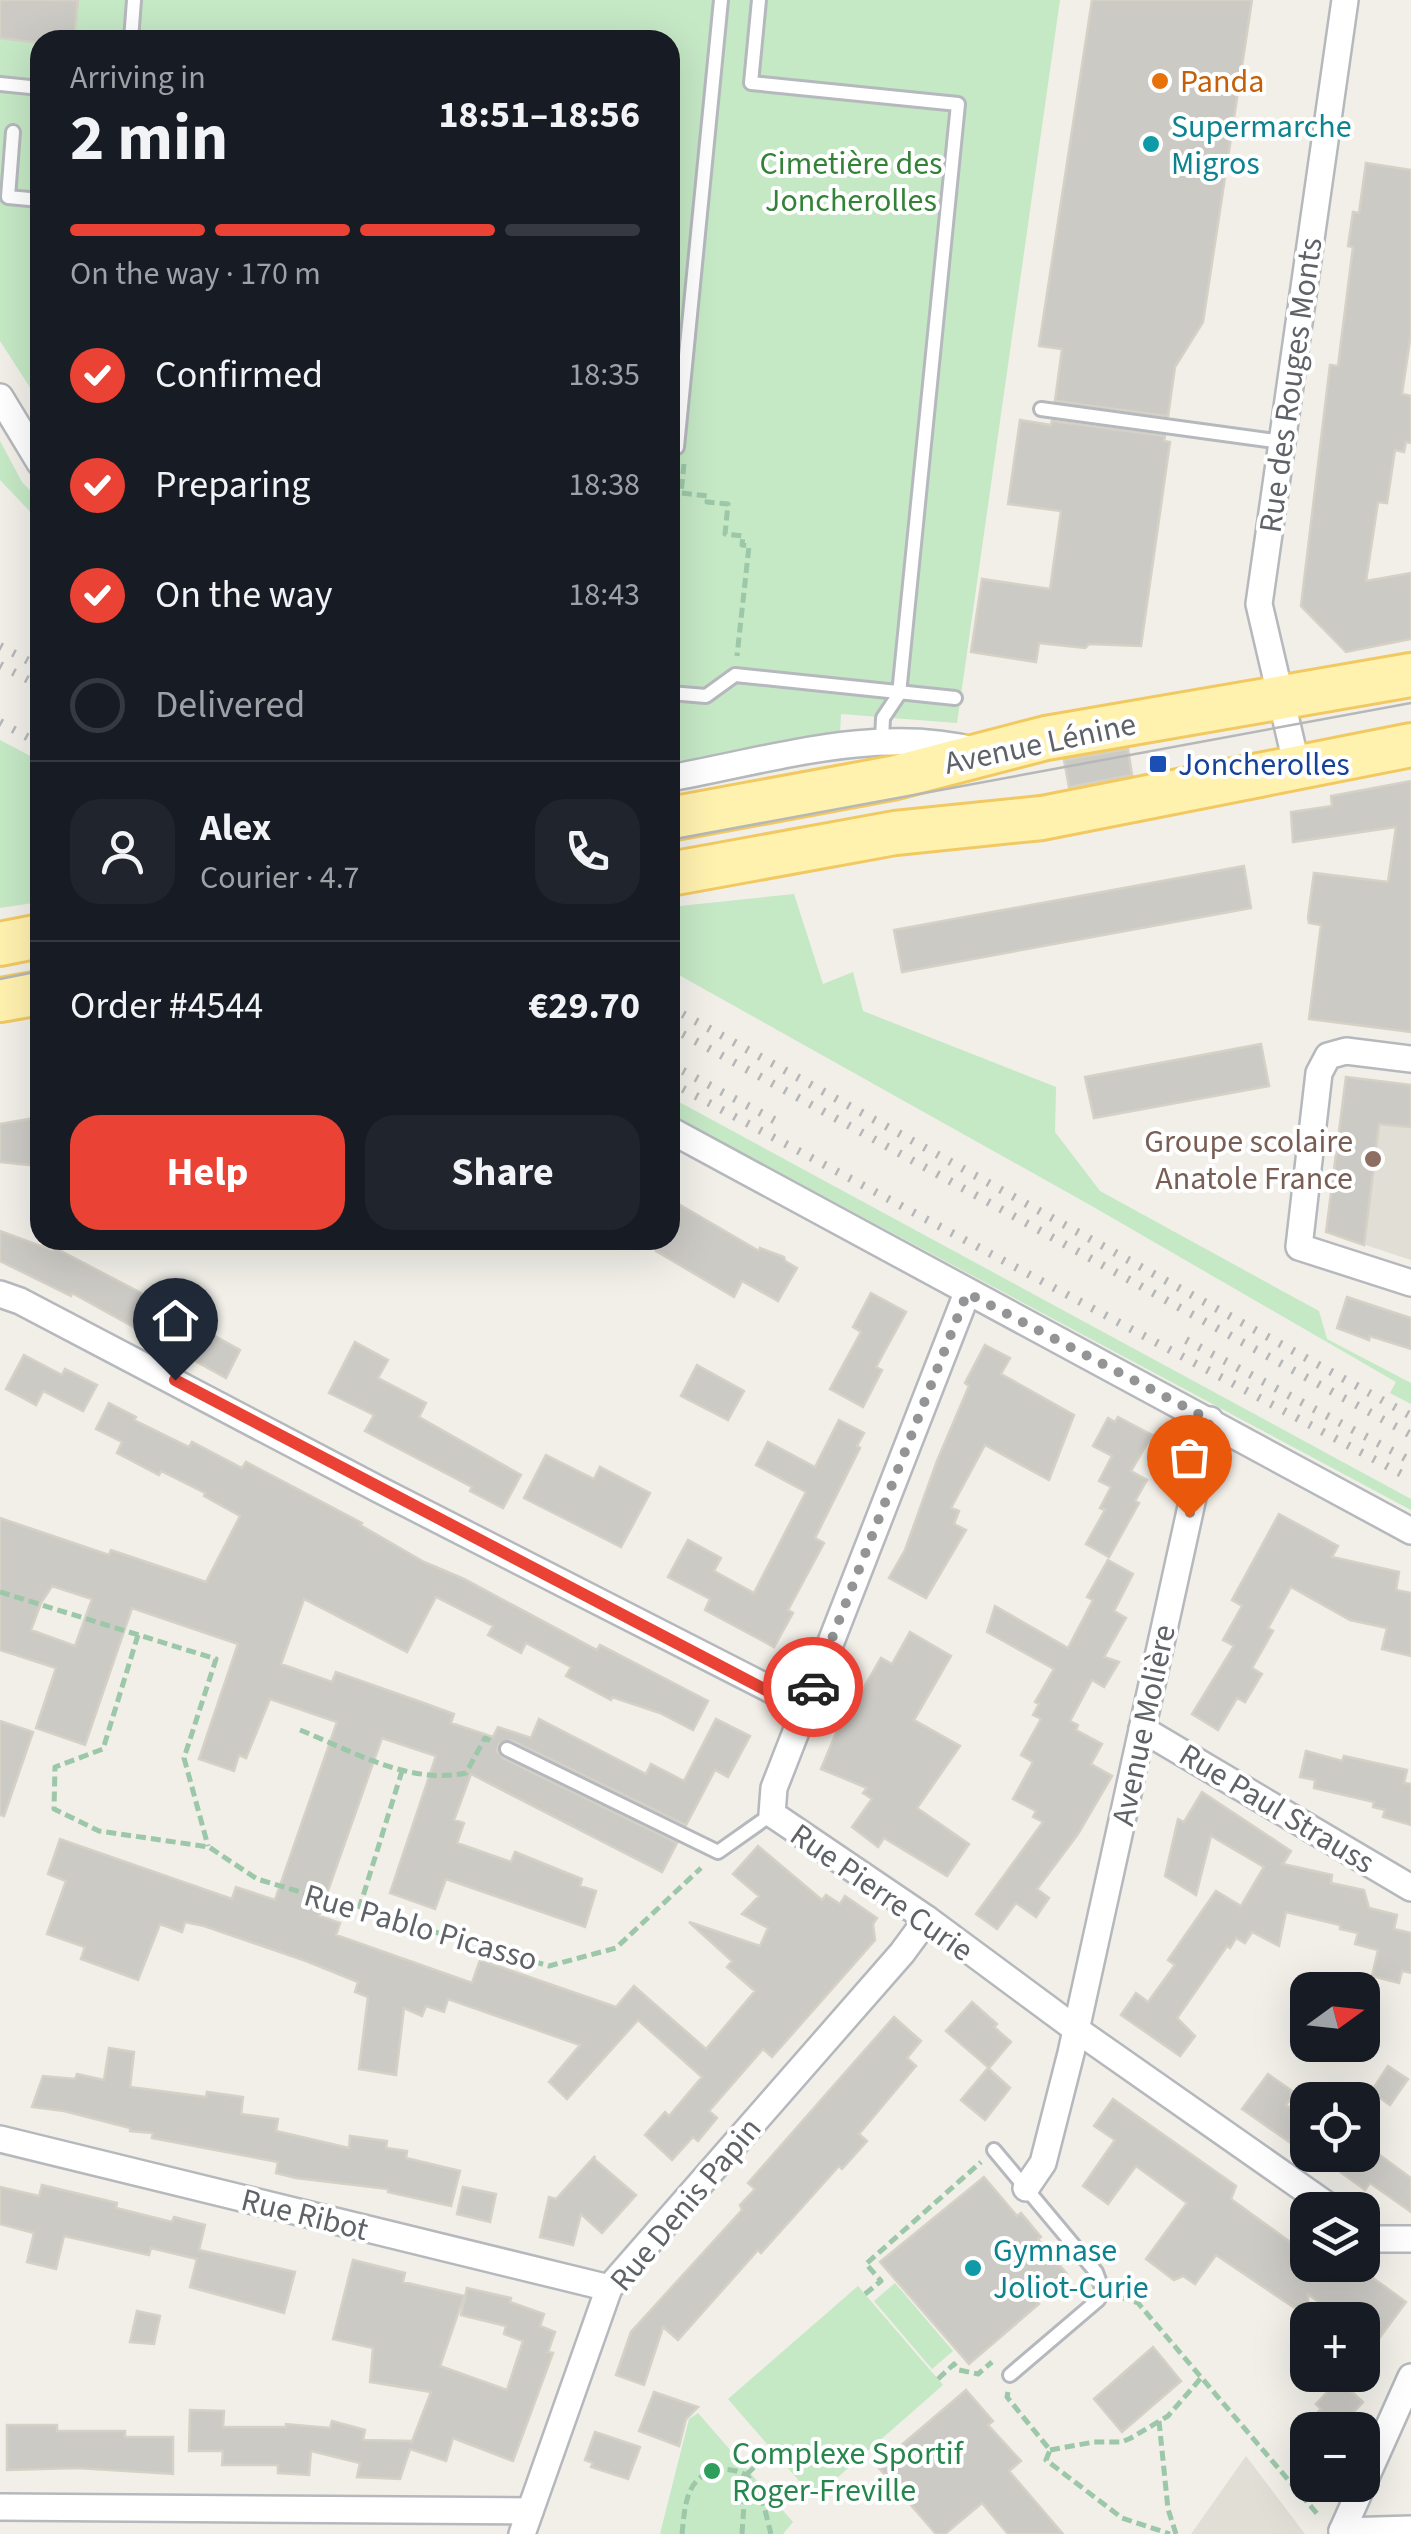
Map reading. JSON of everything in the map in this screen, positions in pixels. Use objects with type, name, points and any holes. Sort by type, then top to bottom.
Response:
[{"type":"main road","name":"Avenue Lénine","points":[[680,817],[892,778],[982,752],[1411,675]]},
{"type":"main road","name":"Avenue Lénine","points":[[680,872],[895,833],[1042,818],[1411,745]]},
{"type":"main road","points":[[0,944],[30,938]]},
{"type":"main road","points":[[0,1000],[30,994]]},
{"type":"street","name":"Rue des Rouges Monts","points":[[1298,767],[1259,609],[1261,523],[1282,442],[1304,240],[1340,3]]},
{"type":"street","points":[[0,397],[30,446]]},
{"type":"street","points":[[680,776],[882,740],[945,742],[982,752]]},
{"type":"street","points":[[1411,1060],[1346,1051],[1328,1056],[1319,1073],[1299,1247],[1411,1283]]},
{"type":"street","points":[[680,1135],[1411,1531]]},
{"type":"street","name":"Rue Pierre Curie","points":[[967,1293],[774,1788],[772,1814],[927,1919],[1308,2192]]},
{"type":"street","points":[[0,1294],[805,1707]]},
{"type":"street","name":"Avenue Molière","points":[[1026,2188],[1043,2163],[1077,2030],[1210,1420]]},
{"type":"street","name":"Rue Paul Strauss","points":[[1142,1729],[1411,1888]]},
{"type":"street","name":"Rue Denis Papin","points":[[526,2522],[609,2288],[927,1919]]},
{"type":"street","name":"Rue Ribot","points":[[0,2140],[609,2288]]},
{"type":"street","points":[[1380,2239],[1411,2239]]},
{"type":"street","points":[[1411,2377],[1343,2533],[1411,2529]]},
{"type":"street","points":[[0,2507],[526,2522]]},
{"type":"lane","points":[[132,30],[134,0]]},
{"type":"lane","points":[[680,382],[721,0]]},
{"type":"lane","points":[[759,0],[751,83],[958,104],[899,694],[883,718],[882,740]]},
{"type":"lane","points":[[0,84],[30,87]]},
{"type":"lane","points":[[13,132],[8,198],[30,199]]},
{"type":"lane","points":[[1040,408],[1227,429],[1282,442]]},
{"type":"lane","points":[[680,694],[706,696],[735,675],[955,698]]},
{"type":"lane","points":[[507,1750],[718,1852],[772,1814]]},
{"type":"lane","points":[[994,2150],[1096,2272],[1103,2291],[1098,2300],[1010,2375]]},
{"type":"path","points":[[680,458],[684,464],[681,493],[708,496],[707,502],[728,504],[724,534],[743,536],[742,545],[749,546],[735,675]]},
{"type":"path","points":[[0,1592],[216,1659],[184,1758],[209,1847],[99,1832],[54,1809],[55,1767],[104,1749],[138,1635]]},
{"type":"path","points":[[300,1730],[402,1771],[444,1777],[466,1773],[485,1738],[507,1750]]},
{"type":"path","points":[[359,1909],[402,1771]]},
{"type":"path","name":"Rue Pablo Picasso","points":[[209,1847],[257,1879],[548,1966],[616,1948],[718,1852]]},
{"type":"path","points":[[865,2294],[881,2281],[866,2264],[994,2150]]},
{"type":"path","points":[[1103,2291],[1138,2303],[1328,2527],[1343,2533]]},
{"type":"path","points":[[938,2379],[954,2364],[960,2370],[978,2374],[1006,2350]]},
{"type":"path","points":[[1010,2375],[1007,2397],[1050,2450]]},
{"type":"path","points":[[1050,2450],[1094,2442],[1122,2442],[1159,2421],[1186,2398],[1201,2378]]},
{"type":"path","points":[[1050,2450],[1046,2460],[1122,2518],[1173,2534],[1159,2421]]},
{"type":"path","points":[[742,2534],[746,2475],[772,2450]]},
{"type":"path","points":[[682,2534],[688,2491],[705,2474],[724,2469],[746,2475],[764,2507],[771,2534]]},
{"type":"shaded area","name":"Groupe scolaire Anatole France","points":[[1346,1077],[1411,1085],[1411,1260],[1326,1232]]},
{"type":"shaded area","points":[[1246,2456],[1305,2534],[1191,2534]]},
{"type":"green space","name":"Cimetière des Joncherolles","points":[[0,0],[1060,0],[957,723],[841,714],[840,733],[680,762],[680,30],[30,30],[30,388],[0,341]]},
{"type":"green space","points":[[0,441],[30,490],[30,512],[0,480]]},
{"type":"green space","points":[[0,740],[30,756],[30,904],[0,908]]},
{"type":"green space","points":[[794,894],[823,984],[853,972],[863,1011],[1056,1087],[1055,1132],[1100,1191],[1319,1311],[1327,1339],[1411,1383],[1411,1404],[1390,1393],[1396,1382],[680,976],[680,906]]},
{"type":"green space","points":[[680,1102],[1411,1499],[1411,1510],[680,1119]]},
{"type":"green space","points":[[895,2283],[953,2351],[932,2369],[874,2301]]},
{"type":"green space","points":[[858,2286],[943,2385],[814,2498],[728,2399]]},
{"type":"green space","name":"Complexe Sportif Roger-Freville","points":[[698,2413],[793,2522],[783,2534],[660,2534],[689,2419]]},
{"type":"building","points":[[0,0],[78,0],[75,30],[30,30],[30,42],[0,38]]},
{"type":"building","points":[[1092,0],[1252,0],[1203,322],[1175,367],[1168,416],[1055,401],[1062,349],[1039,346]]},
{"type":"building","points":[[1366,163],[1411,170],[1411,333],[1402,394],[1411,396],[1411,443],[1406,442],[1404,452],[1395,450],[1387,503],[1378,502],[1366,581],[1411,573],[1411,639],[1346,652],[1301,606],[1330,365],[1338,366],[1353,247],[1348,246],[1353,212],[1359,213]]},
{"type":"building","points":[[1020,420],[1165,436],[1164,441],[1170,442],[1141,646],[1089,644],[1085,648],[1039,643],[1036,662],[971,652],[982,579],[1050,589],[1061,511],[1008,504]]},
{"type":"building","points":[[1128,749],[1132,775],[1069,787],[1064,760]]},
{"type":"building","points":[[1411,781],[1411,1032],[1309,1019],[1321,925],[1309,923],[1308,918],[1314,873],[1388,882],[1396,827],[1293,842],[1291,812],[1332,806],[1331,796]]},
{"type":"building","points":[[1244,866],[1251,908],[902,972],[894,930]]},
{"type":"building","points":[[1261,1044],[1269,1086],[1094,1118],[1085,1077]]},
{"type":"building","points":[[1346,1077],[1411,1085],[1411,1127],[1379,1124],[1364,1245],[1326,1232]]},
{"type":"building","points":[[30,1119],[30,1165],[0,1162],[0,1124]]},
{"type":"building","points":[[680,1205],[759,1251],[760,1248],[784,1257],[797,1268],[778,1301],[742,1281],[734,1297],[656,1251],[680,1250]]},
{"type":"building","points":[[0,1231],[30,1242],[30,1250],[59,1250],[191,1319],[190,1322],[240,1350],[226,1378],[72,1293],[71,1296],[0,1261]]},
{"type":"building","points":[[871,1293],[906,1312],[876,1367],[882,1370],[863,1407],[830,1389],[861,1332],[853,1327]]},
{"type":"building","points":[[1347,1297],[1411,1318],[1411,1349],[1337,1328]]},
{"type":"building","points":[[355,1342],[388,1360],[378,1378],[426,1403],[419,1417],[521,1475],[503,1508],[470,1491],[472,1487],[365,1431],[374,1415],[329,1393]]},
{"type":"building","points":[[985,1345],[1010,1358],[1001,1374],[1074,1415],[1049,1480],[985,1445],[951,1508],[959,1511],[954,1524],[966,1530],[926,1598],[889,1578],[905,1550],[969,1386],[965,1383]]},
{"type":"building","points":[[24,1355],[62,1375],[65,1369],[97,1385],[83,1411],[43,1391],[36,1405],[6,1389]]},
{"type":"building","points":[[697,1365],[744,1391],[728,1420],[681,1396]]},
{"type":"building","points":[[109,1403],[189,1447],[192,1442],[242,1468],[246,1462],[362,1523],[424,1562],[708,1701],[693,1730],[660,1713],[612,1697],[611,1700],[566,1676],[571,1667],[526,1643],[521,1653],[488,1635],[493,1626],[436,1597],[407,1652],[304,1599],[281,1664],[332,1682],[336,1672],[454,1714],[451,1723],[493,1737],[498,1727],[531,1738],[539,1719],[646,1774],[651,1764],[684,1781],[716,1719],[750,1736],[728,1777],[715,1770],[686,1825],[511,1740],[499,1744],[497,1751],[503,1758],[677,1843],[662,1872],[471,1774],[454,1820],[464,1823],[457,1843],[511,1862],[515,1852],[582,1879],[580,1886],[596,1891],[585,1927],[446,1879],[435,1909],[390,1893],[436,1756],[382,1738],[319,1916],[340,1923],[336,1935],[472,1983],[480,1960],[616,2007],[634,1986],[706,2049],[755,1991],[727,1967],[732,1961],[689,1922],[760,1946],[768,1928],[742,1914],[759,1896],[733,1874],[758,1846],[822,1900],[826,1895],[840,1904],[845,1896],[877,1918],[873,1924],[875,1940],[772,2057],[763,2049],[709,2111],[717,2118],[698,2141],[693,2137],[672,2160],[645,2135],[665,2112],[669,2116],[702,2077],[638,2020],[567,2099],[549,2082],[580,2045],[448,1999],[444,2012],[426,2006],[422,2016],[404,2008],[396,2075],[359,2069],[368,1997],[355,1992],[358,1982],[185,1922],[182,1932],[160,1924],[138,1980],[81,1959],[85,1947],[47,1934],[66,1881],[48,1874],[60,1839],[232,1899],[236,1887],[275,1900],[337,1722],[270,1699],[246,1758],[239,1755],[234,1771],[199,1759],[238,1644],[132,1608],[85,1745],[36,1728],[56,1668],[0,1650],[0,1518],[206,1582],[240,1516],[204,1496],[205,1493],[117,1453],[122,1442],[96,1429]],"holes":[[[52,1586],[92,1599],[75,1646],[31,1630]]]},
{"type":"building","points":[[1118,1417],[1152,1435],[1131,1471],[1147,1480],[1135,1501],[1139,1503],[1109,1557],[1086,1544],[1105,1510],[1100,1508],[1111,1487],[1099,1481],[1112,1456],[1093,1446],[1108,1418],[1115,1422]]},
{"type":"building","points":[[839,1420],[864,1433],[857,1446],[860,1448],[815,1538],[824,1543],[788,1610],[793,1613],[774,1647],[705,1610],[710,1599],[668,1577],[688,1540],[721,1558],[714,1571],[754,1593],[806,1492],[756,1465],[768,1442],[815,1467]]},
{"type":"building","points":[[546,1455],[594,1479],[600,1467],[650,1493],[621,1547],[524,1498]]},
{"type":"building","points":[[1279,1514],[1338,1546],[1332,1557],[1399,1572],[1396,1590],[1411,1593],[1411,1656],[1382,1649],[1387,1628],[1350,1620],[1291,1587],[1252,1668],[1262,1674],[1245,1702],[1237,1698],[1218,1730],[1192,1714],[1234,1646],[1223,1640],[1242,1606],[1232,1600]]},
{"type":"building","points":[[1108,1560],[1133,1574],[1114,1611],[1126,1618],[1104,1657],[1119,1662],[1104,1687],[1092,1680],[1070,1721],[1078,1725],[1076,1730],[1102,1744],[1091,1764],[1112,1776],[1078,1834],[1037,1889],[1049,1898],[1036,1917],[1016,1903],[997,1929],[976,1914],[1043,1822],[1033,1817],[1036,1811],[1013,1799],[1033,1762],[1021,1755],[1041,1719],[1033,1715],[1039,1704],[1035,1702],[1054,1669],[987,1632],[995,1606],[1068,1648],[1093,1600],[1087,1597]]},
{"type":"building","points":[[910,1632],[951,1656],[914,1720],[960,1746],[917,1808],[969,1844],[947,1876],[884,1838],[878,1847],[852,1827],[872,1799],[863,1793],[867,1788],[821,1769],[841,1721],[844,1722],[881,1658],[892,1664]]},
{"type":"building","points":[[0,1721],[33,1732],[4,1816],[0,1815]]},
{"type":"building","points":[[1306,1751],[1342,1761],[1344,1756],[1407,1770],[1404,1783],[1411,1784],[1411,1825],[1383,1817],[1385,1810],[1373,1807],[1374,1802],[1314,1788],[1315,1780],[1300,1777]]},
{"type":"building","points":[[1202,1792],[1291,1851],[1283,1864],[1332,1875],[1331,1883],[1364,1890],[1369,1908],[1397,1915],[1394,1929],[1411,1933],[1411,1973],[1402,1971],[1399,1983],[1380,1978],[1380,1972],[1373,1972],[1378,1950],[1355,1944],[1358,1933],[1286,1912],[1279,1946],[1252,1932],[1245,1943],[1236,1938],[1230,1948],[1227,1946],[1177,2018],[1195,2036],[1180,2056],[1121,2015],[1136,1993],[1148,2002],[1175,1965],[1168,1960],[1216,1891],[1241,1906],[1264,1867],[1211,1836],[1196,1895],[1165,1876],[1178,1819],[1184,1822]]},
{"type":"building","points":[[972,2002],[1011,2042],[989,2068],[946,2031]]},
{"type":"building","points":[[894,2017],[921,2041],[907,2058],[916,2066],[859,2134],[867,2141],[842,2169],[839,2166],[761,2253],[758,2250],[678,2340],[663,2327],[644,2385],[616,2375],[631,2332],[742,2210],[740,2205],[755,2189],[748,2183]]},
{"type":"building","points":[[109,2048],[134,2052],[130,2087],[206,2097],[207,2092],[243,2097],[241,2114],[278,2119],[276,2131],[349,2148],[350,2136],[387,2141],[386,2148],[407,2151],[406,2158],[460,2171],[451,2206],[388,2189],[296,2178],[276,2173],[278,2162],[152,2138],[153,2133],[32,2107],[43,2076],[75,2079],[77,2074],[104,2080]]},
{"type":"building","points":[[1388,2066],[1408,2079],[1390,2105],[1380,2098],[1378,2082]]},
{"type":"building","points":[[988,2068],[1010,2088],[985,2120],[961,2100]]},
{"type":"building","points":[[1268,2074],[1290,2089],[1286,2105],[1290,2108],[1290,2142],[1242,2109]]},
{"type":"building","points":[[1113,2099],[1236,2186],[1231,2199],[1290,2242],[1290,2282],[1378,2282],[1406,2302],[1380,2337],[1380,2302],[1318,2302],[1308,2294],[1308,2302],[1290,2305],[1216,2255],[1195,2284],[1183,2276],[1174,2280],[1146,2259],[1187,2203],[1136,2166],[1108,2204],[1083,2186],[1115,2140],[1094,2126]]},
{"type":"building","points":[[1380,2155],[1411,2178],[1411,2212],[1370,2183],[1365,2190],[1340,2172],[1380,2172]]},
{"type":"building","points":[[595,2156],[636,2195],[602,2233],[581,2214],[573,2245],[540,2237],[549,2197],[556,2199]]},
{"type":"building","name":"Gymnase Joliot-Curie","points":[[984,2177],[1017,2216],[1021,2213],[1067,2274],[1036,2301],[1039,2304],[969,2364],[880,2262]]},
{"type":"building","points":[[42,2185],[117,2203],[116,2208],[172,2222],[174,2217],[205,2225],[199,2250],[295,2272],[284,2313],[190,2287],[197,2259],[151,2248],[149,2255],[64,2236],[56,2269],[27,2262],[34,2233],[0,2224],[0,2187],[39,2196]]},
{"type":"building","points":[[463,2187],[496,2194],[490,2222],[457,2214]]},
{"type":"building","points":[[353,2260],[405,2273],[403,2282],[464,2296],[440,2366],[507,2390],[523,2341],[504,2334],[506,2326],[461,2315],[467,2288],[511,2298],[510,2302],[544,2314],[540,2326],[555,2332],[548,2352],[553,2353],[513,2461],[453,2438],[446,2461],[410,2449],[400,2479],[357,2477],[360,2463],[311,2451],[309,2475],[278,2473],[278,2465],[222,2465],[223,2451],[189,2451],[190,2410],[224,2411],[223,2427],[286,2424],[330,2428],[332,2421],[365,2430],[363,2440],[412,2441],[411,2444],[431,2392],[370,2382],[373,2348],[333,2339]]},
{"type":"building","points":[[137,2311],[160,2316],[154,2344],[130,2342]]},
{"type":"building","points":[[1153,2347],[1181,2381],[1122,2432],[1094,2399]]},
{"type":"building","points":[[966,2390],[993,2421],[988,2425],[1021,2461],[1009,2471],[1063,2534],[1008,2534],[982,2503],[945,2534],[936,2534],[877,2466]]},
{"type":"building","points":[[654,2392],[698,2407],[686,2419],[679,2446],[639,2431]]},
{"type":"building","points":[[1328,2392],[1352,2392],[1363,2402],[1354,2412],[1318,2412],[1321,2409],[1316,2404]]},
{"type":"building","points":[[7,2425],[57,2425],[57,2431],[125,2431],[125,2437],[173,2437],[173,2474],[77,2468],[7,2470]]},
{"type":"building","points":[[595,2432],[640,2447],[628,2479],[591,2467],[593,2463],[585,2460]]},
{"type":"tram line","points":[[680,838],[1411,703]]},
{"type":"tram line","points":[[0,979],[30,973]]},
{"type":"railway","points":[[0,646],[30,662]]},
{"type":"railway","points":[[0,665],[30,681]]},
{"type":"railway","points":[[0,722],[30,738]]},
{"type":"railway","points":[[680,1013],[1411,1416]]},
{"type":"railway","points":[[680,1033],[1411,1435]]},
{"type":"railway","points":[[680,1069],[776,1121]]},
{"type":"railway","points":[[680,1087],[1411,1479]]},
{"type":"railway","points":[[1186,1340],[1411,1461]]},
{"type":"way so far","points":[[813,1687],[967,1293],[1210,1420],[1189,1517]]},
{"type":"place","name":"Panda","points":[[1160,81]]},
{"type":"place","name":"Supermarche Migros","points":[[1151,144]]},
{"type":"place","name":"Joncherolles","points":[[1158,764]]},
{"type":"place","name":"Groupe scolaire Anatole France","points":[[1373,1159]]},
{"type":"place","name":"Gymnase Joliot-Curie","points":[[973,2268]]},
{"type":"place","name":"Complexe Sportif Roger-Freville","points":[[712,2471]]},
{"type":"route","points":[[175,1380],[378,1490],[783,1699],[805,1707],[813,1687]]}]
